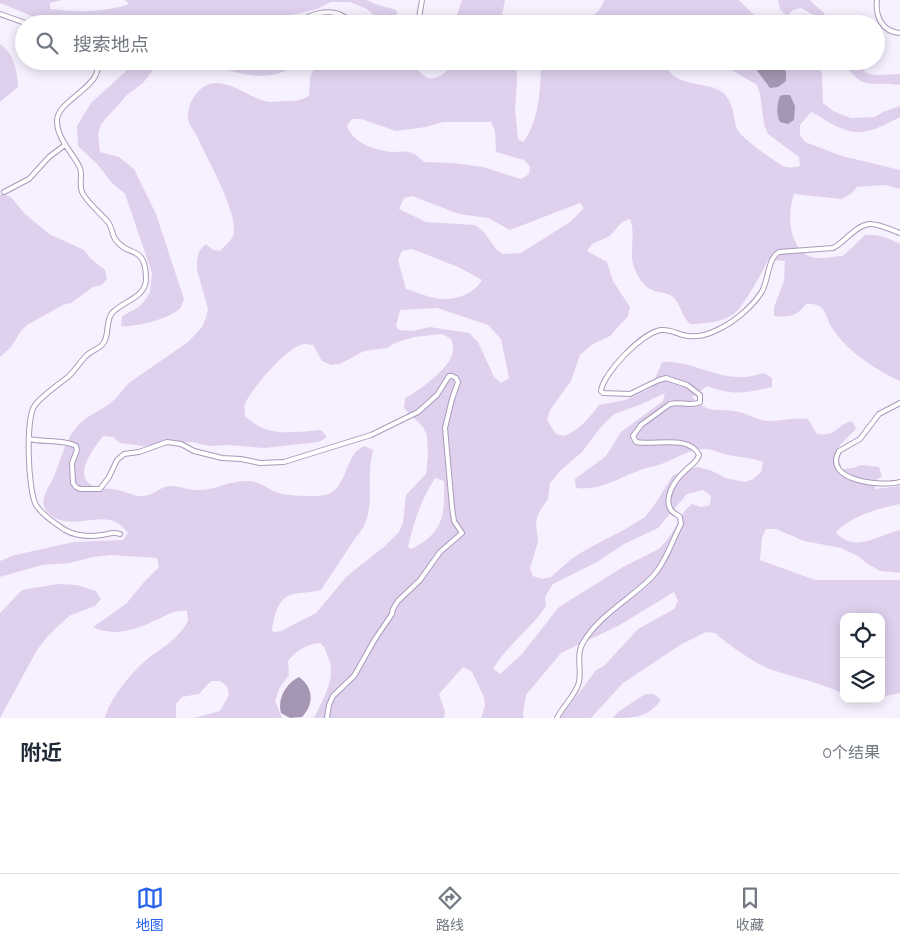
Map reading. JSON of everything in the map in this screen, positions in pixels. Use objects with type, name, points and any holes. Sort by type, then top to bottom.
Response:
[{"type":"street","points":[[420,15],[422,0]]},
{"type":"street","points":[[877,0],[878,15]]},
{"type":"street","points":[[312,15],[326,12],[340,15]]},
{"type":"street","points":[[0,14],[15,19]]},
{"type":"street","points":[[885,28],[900,33]]},
{"type":"street","points":[[97,70],[92,82],[61,110],[57,118],[65,146],[81,170],[82,193],[110,224],[117,242],[143,259],[146,268],[146,284],[142,292],[111,314],[105,341],[102,345],[87,356],[68,376],[35,405],[31,413],[29,439],[33,494],[37,506],[42,512],[74,534],[88,536],[111,532],[120,534]]},
{"type":"street","points":[[4,192],[29,179],[49,157],[65,146]]},
{"type":"street","points":[[557,718],[579,684],[578,657],[583,642],[610,614],[653,576],[662,561],[681,524],[680,517],[671,510],[668,500],[674,483],[684,470],[695,462],[699,454],[693,447],[679,443],[654,441],[640,443],[636,442],[633,436],[641,425],[670,404],[696,404],[700,402],[700,395],[686,385],[666,378],[630,394],[603,393],[601,391],[602,384],[610,372],[621,358],[656,331],[664,330],[684,336],[700,336],[716,331],[732,322],[761,294],[772,259],[779,252],[833,248],[860,228],[869,224],[900,233]]},
{"type":"street","points":[[29,439],[44,442],[72,443],[76,446],[77,450],[72,463],[73,483],[80,489],[100,489],[104,486],[120,456],[139,452],[167,442],[181,444],[194,451],[222,458],[260,463],[284,462],[372,435],[418,412],[436,395],[449,376],[456,378],[458,382],[445,428],[454,521],[462,533],[440,552],[420,580],[398,600],[392,614],[354,676],[333,696],[327,718]]},
{"type":"street","points":[[900,403],[878,414],[860,439],[839,451],[836,460],[838,468],[842,472],[863,481],[874,484],[900,482]]},
{"type":"shaded area","points":[[0,0],[62,0],[50,3],[50,9],[80,11],[110,9],[129,4],[125,0],[367,0],[397,11],[396,15],[373,15],[367,9],[350,2],[331,2],[316,9],[292,15],[30,15],[0,3]]},
{"type":"shaded area","points":[[462,0],[505,0],[502,15],[457,15]]},
{"type":"shaded area","points":[[604,0],[739,0],[756,15],[594,15]]},
{"type":"shaded area","points":[[778,0],[810,0],[826,15],[813,15],[801,8],[793,10],[786,15],[780,9]]},
{"type":"shaded area","points":[[0,44],[8,52],[14,63],[18,87],[0,102]]},
{"type":"shaded area","points":[[153,70],[143,83],[127,95],[101,124],[98,134],[100,152],[119,157],[134,169],[156,214],[184,299],[181,307],[170,315],[153,321],[121,326],[122,316],[139,307],[150,292],[152,273],[125,194],[111,182],[98,165],[78,146],[77,126],[91,103],[126,71]]},
{"type":"shaded area","points":[[230,70],[286,70],[268,76]]},
{"type":"shaded area","points":[[314,70],[417,70],[424,76],[433,78],[440,76],[448,70],[516,70],[515,110],[518,139],[523,142],[533,125],[536,115],[540,93],[541,70],[669,70],[675,77],[683,81],[712,87],[720,91],[731,104],[739,133],[771,158],[788,167],[800,166],[799,157],[768,134],[764,124],[757,85],[732,70],[757,70],[770,87],[778,87],[786,72],[785,70],[820,70],[823,103],[833,111],[851,118],[875,117],[900,106],[900,117],[876,129],[861,132],[845,130],[811,112],[800,125],[800,135],[805,142],[842,156],[900,170],[900,189],[885,185],[857,187],[851,194],[841,199],[794,194],[790,220],[791,229],[798,246],[803,252],[815,258],[843,256],[865,235],[883,237],[900,244],[900,381],[874,367],[848,347],[832,328],[824,310],[818,305],[806,304],[792,315],[784,317],[774,316],[774,307],[784,281],[785,261],[768,260],[758,280],[735,313],[725,319],[714,322],[690,324],[674,298],[648,288],[638,276],[632,261],[633,233],[630,219],[622,222],[610,236],[592,244],[587,251],[607,262],[613,281],[630,307],[628,316],[610,336],[593,344],[580,355],[571,381],[550,410],[547,420],[556,434],[564,436],[584,423],[599,405],[625,400],[651,388],[662,362],[672,362],[734,377],[747,377],[764,373],[772,378],[772,387],[747,392],[724,391],[707,386],[692,397],[709,409],[739,412],[765,421],[808,419],[817,434],[829,434],[852,421],[856,429],[840,445],[837,455],[842,469],[861,465],[879,467],[882,476],[875,481],[875,489],[900,486],[900,504],[858,517],[836,532],[850,542],[858,542],[875,539],[900,530],[900,573],[880,571],[858,556],[841,548],[804,541],[776,529],[766,529],[762,537],[760,560],[815,580],[900,580],[900,693],[885,696],[885,613],[840,613],[840,692],[767,668],[740,652],[715,633],[706,632],[680,645],[623,683],[591,718],[556,718],[569,706],[596,670],[604,666],[638,629],[674,609],[678,601],[674,592],[618,626],[561,653],[526,695],[524,718],[481,718],[485,706],[484,697],[472,672],[463,667],[439,694],[445,712],[444,718],[314,718],[325,696],[331,673],[327,653],[320,643],[302,649],[288,661],[289,675],[280,687],[275,701],[282,718],[194,718],[220,711],[229,695],[227,686],[220,681],[211,681],[199,694],[182,697],[176,704],[176,718],[105,718],[111,703],[133,672],[174,639],[188,621],[187,611],[182,611],[174,612],[139,627],[124,631],[108,632],[93,627],[126,604],[159,567],[157,558],[111,555],[93,557],[70,563],[42,565],[0,577],[0,561],[15,555],[74,542],[123,540],[128,533],[121,525],[104,519],[76,522],[57,519],[46,510],[43,501],[66,445],[79,424],[115,399],[130,382],[188,342],[202,327],[206,318],[208,309],[197,270],[199,251],[206,244],[213,250],[220,251],[233,236],[234,227],[227,200],[189,123],[190,104],[201,89],[212,83],[230,86],[268,102],[300,100],[309,96],[310,77]],"holes":[[[352,119],[361,119],[396,131],[426,127],[443,122],[491,122],[495,132],[496,152],[524,160],[530,166],[529,174],[521,179],[483,167],[424,162],[410,153],[392,152],[371,147],[359,141],[350,132],[347,126]],[[412,196],[459,214],[488,218],[510,230],[580,203],[584,208],[570,222],[521,253],[503,254],[496,249],[483,231],[475,225],[426,222],[399,209],[404,198]],[[412,249],[458,267],[482,280],[479,285],[464,295],[447,299],[432,297],[406,289],[398,260],[402,251]],[[437,308],[488,325],[501,339],[509,378],[501,383],[494,377],[478,342],[469,333],[430,327],[412,331],[399,330],[396,326],[400,310]],[[442,334],[451,339],[453,349],[450,360],[425,385],[405,398],[404,408],[423,427],[427,436],[428,455],[426,474],[406,495],[403,523],[399,532],[385,546],[347,576],[316,613],[281,631],[273,632],[272,630],[275,614],[283,599],[293,594],[321,590],[362,530],[368,514],[370,467],[373,450],[364,446],[357,451],[336,488],[331,493],[320,496],[300,496],[275,492],[251,481],[235,482],[199,490],[169,486],[141,496],[118,490],[99,488],[86,480],[84,475],[87,461],[103,436],[113,437],[120,443],[143,446],[192,442],[210,446],[229,445],[264,448],[319,442],[327,437],[321,430],[272,431],[262,428],[245,416],[245,404],[249,397],[280,359],[298,346],[305,344],[313,345],[322,361],[331,365],[340,364],[364,351],[387,348],[395,343],[414,337]],[[665,393],[663,401],[621,432],[606,456],[575,479],[576,488],[593,488],[608,484],[687,453],[703,449],[763,462],[761,472],[753,479],[745,482],[726,478],[710,470],[697,467],[673,475],[645,517],[582,552],[551,577],[542,579],[533,576],[530,568],[538,542],[536,523],[538,514],[548,499],[550,483],[560,471],[582,452],[600,428],[614,414]],[[435,478],[444,481],[444,504],[440,522],[430,536],[411,549],[408,547],[410,537],[418,511],[426,494]],[[703,490],[711,496],[710,505],[701,507],[692,504],[685,510],[671,535],[659,549],[623,567],[559,607],[521,655],[500,674],[493,669],[505,652],[546,606],[545,597],[553,584],[597,562],[624,544],[658,528],[687,494]]]},
{"type":"shaded area","points":[[757,70],[785,70],[786,81],[778,87],[770,88]]},
{"type":"shaded area","points":[[864,70],[866,73],[875,75],[900,74],[900,85],[867,83],[861,81],[850,71]]},
{"type":"shaded area","points":[[790,95],[795,106],[794,120],[788,124],[780,122],[778,116],[778,102],[780,96]]},
{"type":"shaded area","points":[[4,194],[12,198],[24,213],[49,234],[84,250],[90,258],[105,270],[107,279],[102,285],[93,287],[71,303],[63,305],[27,325],[11,347],[0,357],[0,195]]},
{"type":"shaded area","points":[[58,584],[77,585],[96,591],[101,599],[95,606],[69,616],[48,636],[37,650],[0,718],[0,613],[22,590]]},
{"type":"shaded area","points":[[299,677],[310,691],[309,707],[302,717],[290,718],[281,713],[280,702],[290,683]]},
{"type":"shaded area","points":[[645,694],[654,694],[661,700],[651,710],[640,716],[613,718],[618,712]]}]
